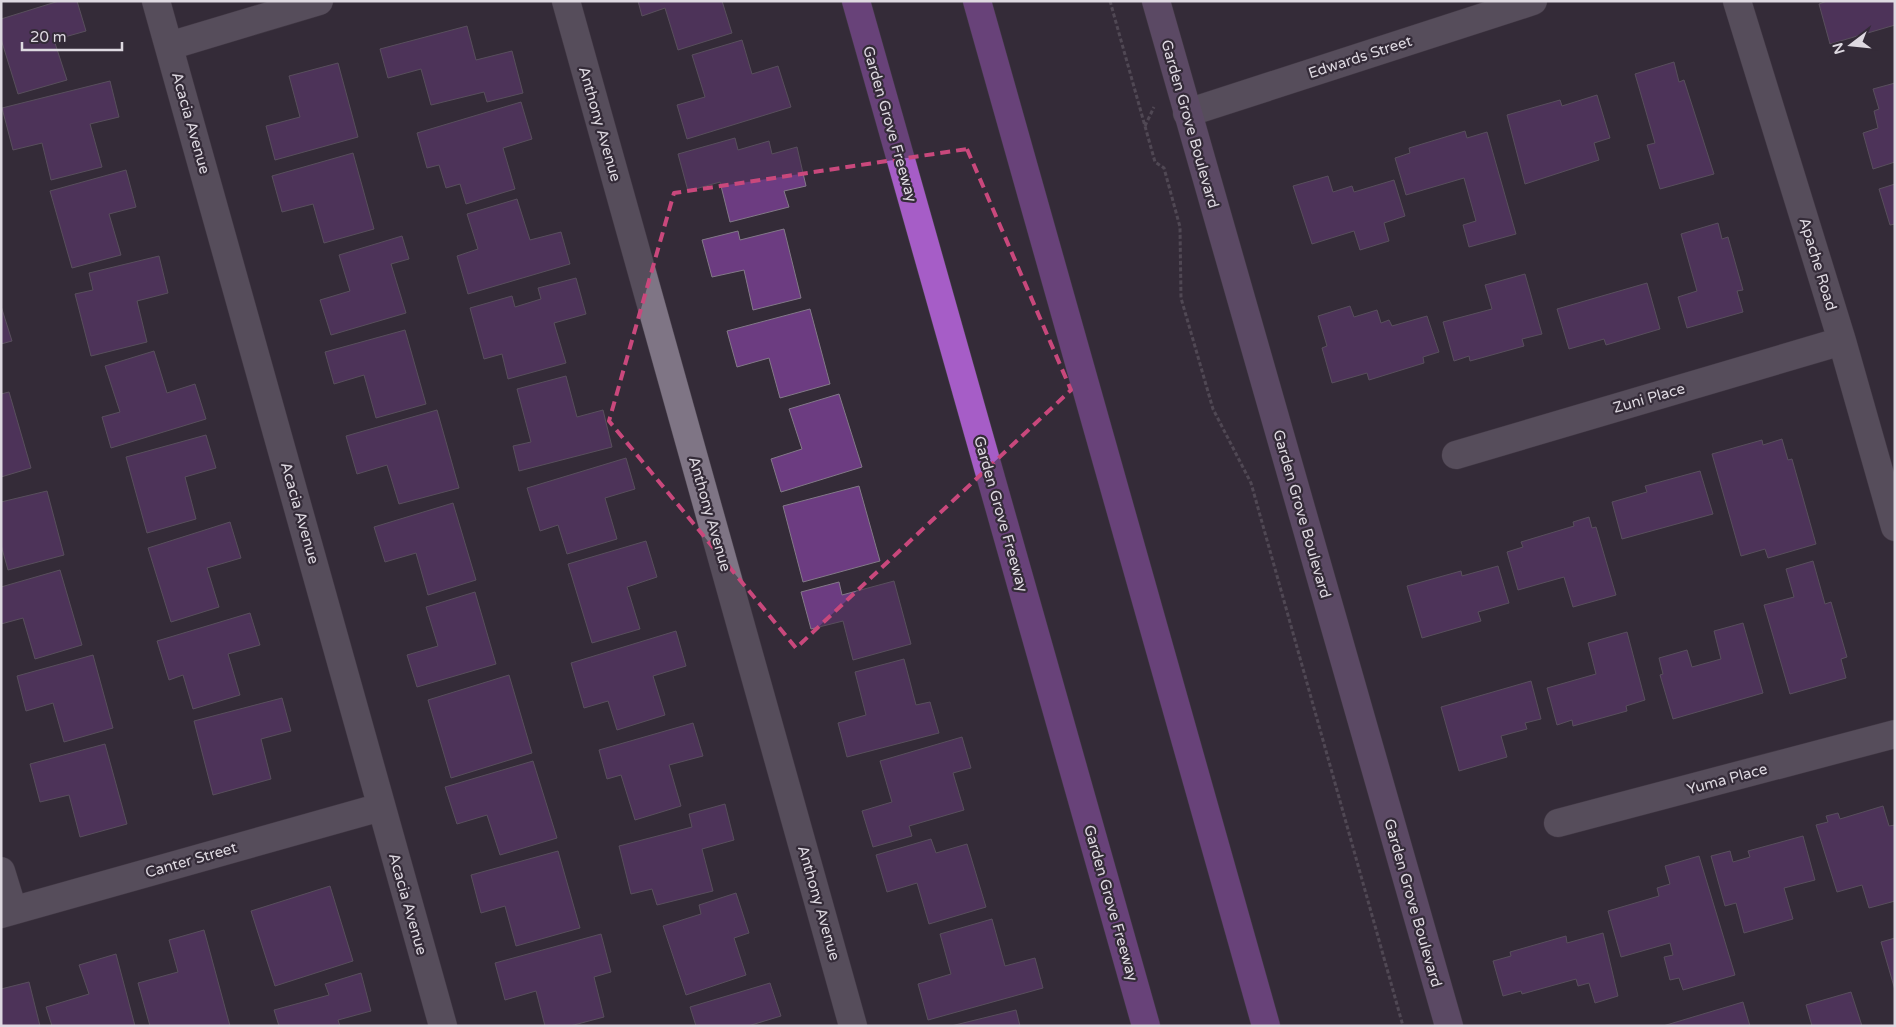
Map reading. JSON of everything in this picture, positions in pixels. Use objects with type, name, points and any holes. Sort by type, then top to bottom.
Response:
[{"type":"highway","name":"Garden Grove Freeway","points":[[856,1],[1146,1026]]},
{"type":"highway","points":[[977,1],[1266,1026]]},
{"type":"main road","name":"Garden Grove Boulevard","points":[[1156,1],[1448,1026]]},
{"type":"street","name":"Acacia Avenue","points":[[156,1],[443,1026]]},
{"type":"street","points":[[169,46],[319,1]]},
{"type":"street","name":"Anthony Avenue","points":[[566,1],[853,1026]]},
{"type":"street","name":"Edwards Street","points":[[1187,113],[1533,1]]},
{"type":"street","name":"Apache Road","points":[[1737,1],[1842,341],[1895,527]]},
{"type":"street","name":"Zuni Place","points":[[1456,454],[1842,341]]},
{"type":"street","name":"Yuma Place","points":[[1558,823],[1895,734]]},
{"type":"street","name":"Canter Street","points":[[7,912],[382,808]]},
{"type":"street","points":[[1,871],[7,912]]},
{"type":"path","points":[[1110,1],[1155,162],[1164,168],[1180,227],[1181,298],[1213,409],[1251,483],[1403,1026]]},
{"type":"highlighted area","points":[[967,149],[1071,390],[796,648],[609,421],[674,193]]},
{"type":"building","points":[[59,1],[77,1],[86,31],[54,40],[67,80],[18,94],[1,39],[1,19]]},
{"type":"building","points":[[638,1],[722,1],[732,33],[678,50],[665,8],[642,16]]},
{"type":"building","points":[[1827,1],[1895,1],[1895,25],[1830,44],[1819,4]]},
{"type":"building","points":[[467,26],[476,60],[512,51],[523,93],[487,102],[484,92],[431,105],[421,69],[388,78],[380,49]]},
{"type":"building","points":[[742,40],[752,74],[778,66],[791,107],[687,139],[677,105],[705,97],[692,55]]},
{"type":"building","points":[[1674,62],[1679,82],[1684,80],[1714,174],[1660,189],[1647,145],[1655,143],[1635,74]]},
{"type":"building","points":[[338,63],[358,137],[275,160],[266,126],[300,117],[289,76]]},
{"type":"building","points":[[110,81],[119,117],[90,124],[102,167],[51,180],[42,143],[13,150],[2,108]]},
{"type":"building","points":[[1895,83],[1895,162],[1873,169],[1863,133],[1878,128],[1874,111],[1879,109],[1873,89]]},
{"type":"building","points":[[1597,95],[1610,138],[1594,143],[1599,160],[1525,184],[1507,115],[1560,100],[1562,106]]},
{"type":"building","points":[[521,102],[532,139],[503,148],[515,189],[466,204],[460,184],[446,188],[439,165],[427,168],[417,133]]},
{"type":"building","points":[[1465,131],[1467,138],[1487,132],[1516,234],[1469,247],[1463,225],[1476,221],[1464,178],[1406,195],[1395,158],[1410,153],[1409,148]]},
{"type":"building","points":[[735,138],[738,150],[769,141],[772,154],[797,147],[806,186],[784,191],[789,207],[730,222],[720,182],[688,191],[678,154]]},
{"type":"building","points":[[353,153],[374,229],[324,243],[313,204],[282,212],[272,176]]},
{"type":"building","points":[[126,170],[136,207],[109,214],[121,255],[72,268],[50,191]]},
{"type":"building","points":[[1328,176],[1333,192],[1352,186],[1354,192],[1394,180],[1405,216],[1384,223],[1389,241],[1360,250],[1354,231],[1312,244],[1293,186]]},
{"type":"building","points":[[1895,184],[1895,224],[1890,225],[1879,189]]},
{"type":"building","points":[[517,199],[530,240],[561,232],[570,264],[468,294],[457,256],[478,249],[467,214]]},
{"type":"building","points":[[1718,223],[1722,239],[1728,237],[1743,290],[1737,291],[1743,312],[1687,328],[1678,297],[1697,291],[1681,234]]},
{"type":"building","points":[[784,229],[801,298],[753,310],[744,270],[712,277],[702,240],[738,231],[740,240]]},
{"type":"building","points":[[402,236],[409,259],[391,264],[406,313],[331,335],[320,300],[350,291],[339,255]]},
{"type":"building","points":[[159,256],[168,293],[137,301],[147,342],[91,356],[75,294],[93,290],[89,273]]},
{"type":"building","points":[[1525,274],[1542,334],[1522,339],[1524,346],[1470,361],[1469,356],[1454,361],[1443,322],[1492,309],[1485,285]]},
{"type":"building","points":[[576,278],[586,314],[554,323],[566,363],[508,379],[502,354],[484,359],[470,308],[512,296],[515,307],[541,299],[538,288]]},
{"type":"building","points":[[1647,283],[1660,329],[1606,345],[1604,339],[1569,349],[1557,309]]},
{"type":"building","points":[[1,306],[12,341],[1,344]]},
{"type":"building","points":[[1350,306],[1354,317],[1377,310],[1381,323],[1389,320],[1392,326],[1427,316],[1439,352],[1423,357],[1424,363],[1369,380],[1367,373],[1332,383],[1322,348],[1327,346],[1318,316]]},
{"type":"building","points":[[810,309],[830,384],[780,398],[769,358],[737,367],[727,331]]},
{"type":"building","points":[[405,330],[426,404],[376,418],[364,375],[334,384],[325,352]]},
{"type":"building","points":[[154,351],[167,393],[195,384],[206,419],[111,448],[102,417],[120,412],[105,366]]},
{"type":"building","points":[[566,376],[577,417],[603,410],[612,447],[519,471],[513,446],[531,442],[517,389]]},
{"type":"building","points":[[9,392],[31,468],[1,477],[1,394]]},
{"type":"building","points":[[839,394],[862,467],[781,492],[771,459],[802,449],[789,409]]},
{"type":"building","points":[[437,410],[459,488],[399,504],[387,465],[357,474],[346,436]]},
{"type":"building","points":[[206,435],[216,468],[185,477],[196,519],[147,533],[126,457]]},
{"type":"building","points":[[1782,439],[1788,460],[1792,459],[1816,544],[1768,558],[1765,549],[1741,556],[1712,454],[1762,440],[1763,445]]},
{"type":"building","points":[[626,458],[635,489],[605,498],[617,539],[567,554],[558,525],[540,531],[527,488]]},
{"type":"building","points":[[1700,471],[1713,514],[1622,539],[1612,502],[1647,492],[1645,486]]},
{"type":"building","points":[[859,486],[880,561],[803,582],[783,506]]},
{"type":"building","points":[[47,491],[64,555],[8,570],[1,545],[1,502]]},
{"type":"building","points":[[453,503],[476,580],[428,595],[416,553],[385,562],[374,527]]},
{"type":"building","points":[[1589,517],[1592,528],[1596,527],[1616,595],[1573,607],[1564,577],[1518,590],[1507,552],[1523,547],[1521,542],[1574,526],[1573,522]]},
{"type":"building","points":[[230,522],[241,558],[207,568],[219,607],[171,622],[148,548]]},
{"type":"building","points":[[646,541],[657,577],[627,587],[640,629],[592,643],[568,564]]},
{"type":"building","points":[[1813,561],[1825,604],[1831,602],[1847,657],[1841,659],[1846,678],[1790,694],[1764,605],[1794,597],[1786,569]]},
{"type":"building","points":[[1498,566],[1509,603],[1478,612],[1481,621],[1422,638],[1407,586],[1461,571],[1462,576]]},
{"type":"building","points":[[60,570],[82,645],[35,659],[23,618],[1,624],[1,587]]},
{"type":"building","points":[[894,581],[911,644],[853,660],[843,621],[811,629],[801,592],[839,582],[842,595]]},
{"type":"building","points":[[475,592],[496,664],[417,687],[407,655],[438,646],[426,607]]},
{"type":"building","points":[[250,613],[260,645],[228,654],[240,695],[193,709],[183,675],[169,680],[157,641]]},
{"type":"building","points":[[1743,623],[1763,693],[1673,719],[1660,675],[1663,674],[1659,658],[1687,650],[1692,667],[1721,659],[1714,631]]},
{"type":"building","points":[[676,631],[686,666],[653,676],[665,715],[617,730],[608,701],[584,708],[571,663]]},
{"type":"building","points":[[1627,632],[1645,700],[1626,706],[1627,711],[1573,726],[1572,720],[1557,725],[1547,688],[1596,674],[1588,643]]},
{"type":"building","points":[[93,655],[113,728],[64,742],[53,703],[26,711],[17,676]]},
{"type":"building","points":[[904,659],[916,705],[930,702],[939,733],[847,757],[838,723],[866,715],[855,672]]},
{"type":"building","points":[[509,675],[532,753],[451,778],[428,700]]},
{"type":"building","points":[[1531,681],[1541,719],[1525,723],[1527,729],[1501,736],[1507,757],[1459,771],[1441,707]]},
{"type":"building","points":[[282,698],[291,731],[261,739],[271,779],[213,795],[194,721]]},
{"type":"building","points":[[693,723],[703,756],[669,765],[681,806],[635,820],[621,775],[607,779],[599,750]]},
{"type":"building","points":[[962,737],[971,768],[953,773],[964,810],[909,826],[912,836],[873,847],[862,811],[892,802],[880,761]]},
{"type":"building","points":[[105,744],[127,824],[80,837],[69,795],[40,802],[30,764]]},
{"type":"building","points":[[533,761],[557,838],[500,855],[487,815],[457,824],[445,787]]},
{"type":"building","points":[[725,804],[734,840],[702,849],[713,891],[657,905],[652,889],[631,894],[619,846],[692,827],[689,814]]},
{"type":"building","points":[[1883,806],[1889,826],[1895,825],[1895,901],[1869,908],[1862,885],[1837,892],[1816,825],[1828,822],[1826,816],[1838,813],[1840,819]]},
{"type":"building","points":[[1803,836],[1815,880],[1784,888],[1793,919],[1744,933],[1736,903],[1725,906],[1711,856],[1730,851],[1733,862],[1750,857],[1748,851]]},
{"type":"building","points":[[931,839],[936,853],[967,844],[986,907],[929,924],[917,883],[887,892],[876,855]]},
{"type":"building","points":[[558,851],[580,928],[516,946],[505,906],[481,913],[471,875]]},
{"type":"building","points":[[1699,856],[1735,975],[1683,990],[1679,978],[1670,980],[1664,957],[1673,955],[1670,943],[1621,957],[1608,911],[1659,896],[1657,888],[1670,884],[1665,866]]},
{"type":"building","points":[[330,886],[353,961],[275,986],[251,911]]},
{"type":"building","points":[[736,893],[749,933],[734,938],[746,975],[686,995],[663,926],[701,914],[699,905]]},
{"type":"building","points":[[992,919],[1005,966],[1035,958],[1043,988],[928,1020],[918,984],[951,974],[940,934]]},
{"type":"building","points":[[204,930],[230,1026],[150,1026],[138,983],[178,972],[169,940]]},
{"type":"building","points":[[1603,933],[1618,996],[1595,1003],[1589,983],[1578,986],[1576,979],[1522,994],[1521,991],[1503,996],[1493,961],[1511,956],[1510,952],[1566,936],[1567,943]]},
{"type":"building","points":[[601,934],[611,972],[594,977],[604,1017],[570,1026],[545,1026],[536,991],[505,1000],[495,963]]},
{"type":"building","points":[[1895,938],[1895,990],[1881,942]]},
{"type":"building","points":[[116,954],[135,1026],[52,1026],[46,1007],[89,994],[79,965]]},
{"type":"building","points":[[361,973],[371,1011],[338,1020],[340,1026],[279,1026],[274,1010],[329,995],[325,984]]},
{"type":"building","points":[[29,982],[40,1026],[1,1026],[1,989]]},
{"type":"building","points":[[770,983],[781,1016],[748,1026],[696,1026],[690,1007]]},
{"type":"building","points":[[1851,992],[1862,1026],[1812,1026],[1806,1005]]},
{"type":"building","points":[[1743,1002],[1750,1026],[1663,1026]]},
{"type":"building","points":[[1016,1010],[1020,1026],[951,1026]]}]
